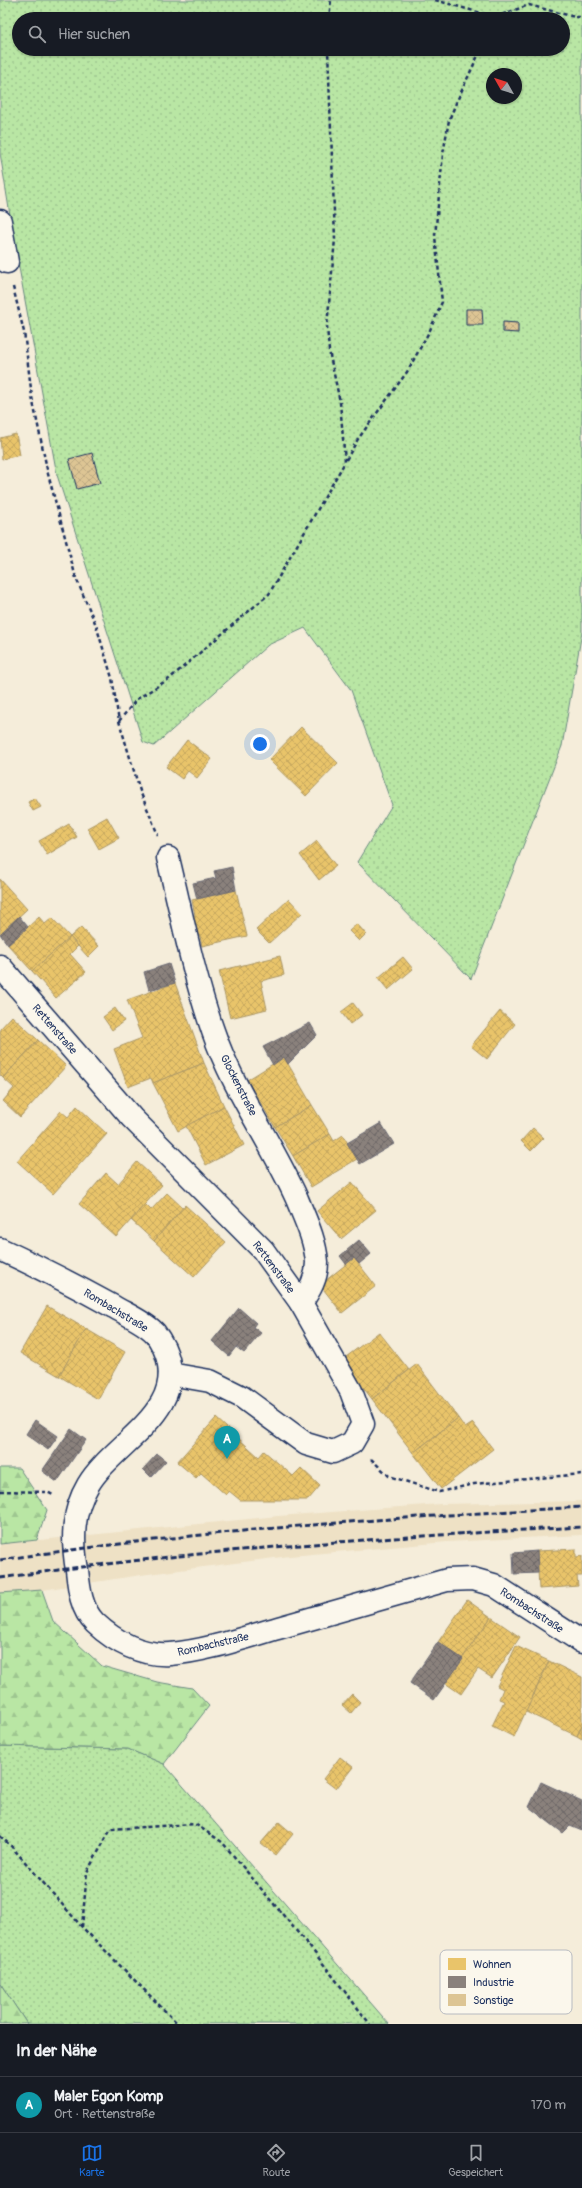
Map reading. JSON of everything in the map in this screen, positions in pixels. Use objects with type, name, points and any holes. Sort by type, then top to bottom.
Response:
[{"type":"street","points":[[0,221],[7,262]]},
{"type":"street","name":"Glockenstraße","points":[[168,858],[195,973],[213,1032],[232,1078],[281,1163],[310,1230],[317,1262],[313,1287],[300,1303]]},
{"type":"street","name":"Rettenstraße","points":[[0,966],[132,1118],[263,1250],[300,1303],[350,1391],[362,1424],[352,1443]]},
{"type":"street","name":"Rombachstraße","points":[[0,1249],[50,1272],[130,1316],[154,1333],[164,1349],[170,1374],[163,1400],[146,1425],[100,1468],[88,1485],[78,1506],[72,1530],[81,1598],[90,1618],[109,1636],[135,1649],[169,1654],[227,1643],[448,1580],[473,1579],[494,1585],[582,1642]]},
{"type":"street","points":[[170,1374],[210,1381],[242,1397],[306,1444],[333,1452],[352,1443]]},
{"type":"path","points":[[330,12],[331,0]]},
{"type":"path","points":[[435,0],[474,12]]},
{"type":"path","points":[[510,12],[529,5],[556,12]]},
{"type":"path","points":[[570,16],[582,17]]},
{"type":"path","points":[[328,56],[335,239],[327,326],[328,351],[340,402],[345,462]]},
{"type":"path","points":[[119,722],[137,699],[169,679],[269,594],[358,439],[407,372],[430,330],[442,302],[435,236],[442,154],[449,120],[478,56]]},
{"type":"path","points":[[7,262],[24,332],[32,397],[48,474],[76,578],[96,625],[112,678],[119,722],[140,791],[168,858]]},
{"type":"path","points":[[352,1443],[389,1476],[439,1492],[474,1484],[582,1474]]},
{"type":"path","points":[[0,1492],[47,1492],[78,1506]]},
{"type":"path","points":[[82,1927],[86,1872],[111,1829],[195,1824],[222,1842],[314,1952],[370,2024]]},
{"type":"path","points":[[0,1836],[11,1846],[82,1927],[178,2024]]},
{"type":"shaded area","points":[[582,1501],[582,1535],[447,1542],[290,1556],[148,1574],[42,1590],[0,1593],[0,1544],[278,1516],[440,1504]]},
{"type":"green space","points":[[0,0],[582,0],[582,632],[562,746],[471,979],[357,862],[392,805],[351,690],[305,628],[268,645],[154,746],[143,742],[57,475],[14,240],[0,153]]},
{"type":"green space","points":[[0,1468],[19,1468],[47,1510],[37,1540],[0,1544]]},
{"type":"green space","points":[[42,1590],[53,1621],[102,1666],[157,1682],[192,1688],[209,1706],[164,1764],[128,1749],[0,1746],[0,1593]]},
{"type":"green space","points":[[0,1746],[128,1749],[164,1764],[389,2024],[27,2024],[0,1983]]},
{"type":"green space","points":[[0,1983],[27,2024],[0,2024]]},
{"type":"building: Wohnen","points":[[16,434],[20,455],[2,459],[0,438]]},
{"type":"building: Wohnen","points":[[301,727],[338,763],[306,796],[269,760]]},
{"type":"building: Wohnen","points":[[187,740],[212,759],[197,778],[188,771],[182,779],[166,767]]},
{"type":"building: Wohnen","points":[[35,798],[41,807],[33,811],[28,802]]},
{"type":"building: Wohnen","points":[[107,817],[119,838],[99,849],[87,828]]},
{"type":"building: Wohnen","points":[[69,824],[77,837],[47,855],[39,841]]},
{"type":"building: Wohnen","points":[[317,841],[336,866],[319,880],[300,855]]},
{"type":"building: Wohnen","points":[[0,879],[27,909],[0,934]]},
{"type":"building: Wohnen","points":[[236,890],[247,936],[202,946],[200,936],[197,937],[192,916],[195,915],[192,900]]},
{"type":"building: Wohnen","points":[[289,899],[302,913],[269,943],[256,930]]},
{"type":"building: Wohnen","points":[[39,917],[45,924],[52,918],[70,937],[32,971],[8,945]]},
{"type":"building: Wohnen","points":[[357,924],[366,934],[359,941],[349,931]]},
{"type":"building: Wohnen","points":[[81,927],[99,946],[88,957],[70,937]]},
{"type":"building: Wohnen","points":[[70,937],[78,946],[70,954],[86,972],[56,998],[32,971]]},
{"type":"building: Wohnen","points":[[280,956],[284,975],[261,981],[267,1009],[230,1018],[219,971]]},
{"type":"building: Wohnen","points":[[403,957],[413,969],[388,990],[378,978]]},
{"type":"building: Wohnen","points":[[175,983],[204,1063],[153,1083],[151,1078],[128,1087],[114,1049],[142,1038],[127,1000]]},
{"type":"building: Wohnen","points":[[353,1003],[362,1015],[350,1024],[341,1012]]},
{"type":"building: Wohnen","points":[[115,1008],[124,1021],[112,1030],[103,1017]]},
{"type":"building: Wohnen","points":[[500,1011],[515,1024],[487,1059],[471,1046]]},
{"type":"building: Wohnen","points":[[12,1016],[38,1040],[3,1078],[0,1075],[0,1029]]},
{"type":"building: Wohnen","points":[[38,1040],[66,1066],[20,1117],[3,1101],[14,1088],[3,1078]]},
{"type":"building: Wohnen","points":[[284,1057],[312,1105],[275,1127],[247,1080]]},
{"type":"building: Wohnen","points":[[204,1063],[224,1106],[178,1131],[153,1083]]},
{"type":"building: Wohnen","points":[[312,1105],[330,1134],[293,1156],[275,1127]]},
{"type":"building: Wohnen","points":[[77,1106],[107,1134],[53,1194],[17,1161],[61,1111],[68,1117]]},
{"type":"building: Wohnen","points":[[224,1106],[244,1145],[206,1165],[186,1126]]},
{"type":"building: Wohnen","points":[[533,1128],[544,1138],[531,1151],[521,1141]]},
{"type":"building: Wohnen","points":[[330,1134],[334,1141],[343,1135],[357,1159],[311,1187],[293,1156]]},
{"type":"building: Wohnen","points":[[137,1162],[162,1185],[116,1237],[79,1204],[106,1173],[118,1184]]},
{"type":"building: Wohnen","points":[[352,1182],[376,1210],[341,1239],[317,1211]]},
{"type":"building: Wohnen","points":[[167,1193],[183,1208],[154,1241],[131,1220],[145,1204],[151,1210]]},
{"type":"building: Wohnen","points":[[185,1205],[226,1242],[194,1277],[154,1241]]},
{"type":"building: Wohnen","points":[[354,1258],[376,1286],[342,1313],[320,1285]]},
{"type":"building: Wohnen","points":[[47,1306],[86,1329],[59,1376],[20,1353]]},
{"type":"building: Wohnen","points":[[86,1329],[125,1352],[98,1399],[59,1376]]},
{"type":"building: Wohnen","points":[[379,1332],[409,1370],[372,1399],[342,1360]]},
{"type":"building: Wohnen","points":[[417,1364],[458,1418],[413,1453],[372,1399]]},
{"type":"building: Wohnen","points":[[216,1418],[259,1457],[264,1451],[293,1476],[301,1468],[320,1486],[308,1500],[240,1500],[229,1491],[226,1495],[201,1473],[196,1478],[177,1462]]},
{"type":"building: Wohnen","points":[[458,1418],[465,1428],[473,1423],[493,1449],[441,1489],[413,1453]]},
{"type":"building: Wohnen","points":[[576,1549],[576,1557],[582,1556],[582,1576],[577,1576],[578,1586],[539,1589],[537,1551]]},
{"type":"building: Wohnen","points":[[467,1600],[491,1617],[463,1659],[438,1642]]},
{"type":"building: Wohnen","points":[[491,1617],[520,1637],[492,1678],[478,1669],[461,1694],[445,1683]]},
{"type":"building: Wohnen","points":[[516,1646],[549,1661],[514,1737],[492,1726],[504,1701],[499,1699],[503,1689],[497,1686]]},
{"type":"building: Wohnen","points":[[549,1661],[582,1677],[582,1725],[577,1736],[526,1712]]},
{"type":"building: Wohnen","points":[[352,1694],[360,1702],[351,1713],[342,1705]]},
{"type":"building: Wohnen","points":[[582,1725],[582,1739],[577,1736]]},
{"type":"building: Wohnen","points":[[340,1757],[353,1767],[336,1789],[323,1779]]},
{"type":"building: Wohnen","points":[[279,1822],[293,1834],[276,1855],[261,1843]]},
{"type":"building: Industrie","points":[[232,867],[236,890],[197,899],[193,883],[216,878],[214,871]]},
{"type":"building: Industrie","points":[[19,916],[28,927],[8,945],[0,934]]},
{"type":"building: Industrie","points":[[169,964],[175,983],[149,990],[144,972]]},
{"type":"building: Industrie","points":[[310,1023],[317,1035],[288,1064],[284,1057],[273,1065],[263,1047]]},
{"type":"building: Industrie","points":[[381,1123],[394,1144],[360,1164],[347,1143]]},
{"type":"building: Industrie","points":[[359,1240],[371,1254],[359,1264],[354,1258],[346,1264],[340,1256]]},
{"type":"building: Industrie","points":[[239,1308],[256,1323],[253,1327],[261,1333],[244,1353],[236,1347],[229,1356],[212,1341]]},
{"type":"building: Industrie","points":[[35,1420],[58,1436],[48,1450],[26,1434]]},
{"type":"building: Industrie","points":[[71,1429],[86,1440],[57,1482],[42,1471]]},
{"type":"building: Industrie","points":[[157,1454],[166,1461],[151,1477],[143,1469]]},
{"type":"building: Industrie","points":[[537,1551],[538,1573],[514,1574],[513,1553]]},
{"type":"building: Industrie","points":[[438,1642],[463,1659],[434,1700],[410,1683]]},
{"type":"building: Industrie","points":[[541,1782],[582,1801],[582,1831],[570,1826],[563,1833],[529,1807]]},
{"type":"building: Sonstige","points":[[466,309],[482,309],[483,325],[466,325]]},
{"type":"building: Sonstige","points":[[503,322],[518,323],[518,333],[503,332]]},
{"type":"building: Sonstige","points":[[92,453],[100,483],[77,489],[69,459]]},
{"type":"railway","points":[[0,1560],[218,1533],[363,1521],[582,1507]]},
{"type":"railway","points":[[0,1578],[72,1568],[218,1552],[363,1540],[582,1527]]},
{"type":"place","name":"Maler Egon Komp","points":[[227,1459]]}]
